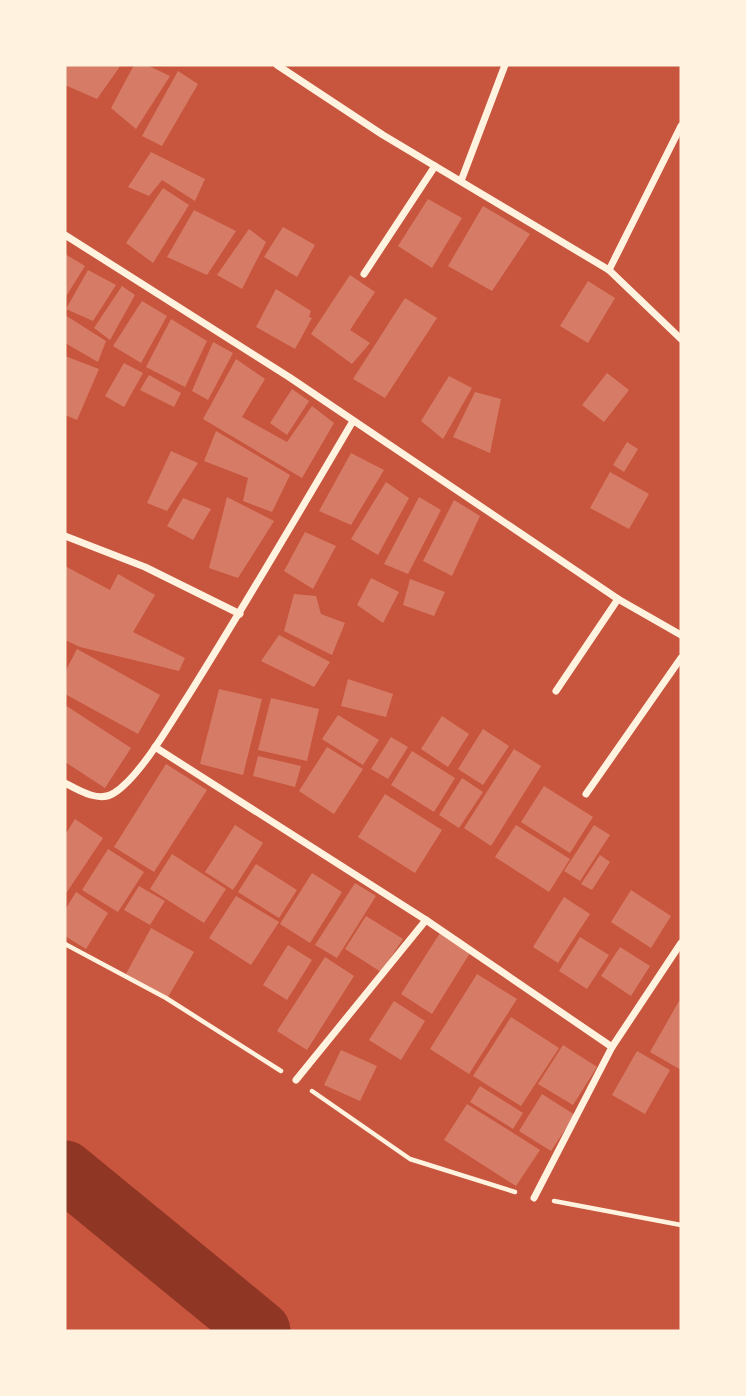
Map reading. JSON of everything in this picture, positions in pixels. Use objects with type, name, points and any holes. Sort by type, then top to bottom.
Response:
[{"type":"street","points":[[277,65],[383,135],[609,270],[681,339]]},
{"type":"street","points":[[461,181],[505,65]]},
{"type":"street","points":[[609,270],[681,126]]},
{"type":"street","points":[[364,274],[435,166]]},
{"type":"street","points":[[65,234],[289,377],[618,599],[681,635]]},
{"type":"street","points":[[65,783],[82,792],[104,797],[112,795],[124,786],[155,747],[240,614],[353,421]]},
{"type":"street","points":[[65,536],[145,567],[240,614]]},
{"type":"street","points":[[556,691],[618,599]]},
{"type":"street","points":[[586,794],[681,658]]},
{"type":"street","points":[[155,747],[426,920],[612,1047]]},
{"type":"street","points":[[296,1080],[426,920]]},
{"type":"street","points":[[534,1198],[612,1047],[681,943]]},
{"type":"path","points":[[65,944],[166,998],[296,1080],[410,1159],[534,1198],[681,1225]]},
{"type":"building","points":[[65,65],[121,65],[97,99],[65,85]]},
{"type":"building","points":[[134,65],[147,65],[170,76],[136,129],[111,108]]},
{"type":"building","points":[[178,71],[198,84],[162,146],[142,136]]},
{"type":"building","points":[[151,152],[205,179],[195,201],[162,180],[149,196],[128,187]]},
{"type":"building","points":[[163,188],[189,205],[153,263],[126,243]]},
{"type":"building","points":[[428,199],[462,218],[432,268],[398,246]]},
{"type":"building","points":[[483,206],[530,234],[492,291],[448,266]]},
{"type":"building","points":[[194,210],[236,231],[207,275],[167,257]]},
{"type":"building","points":[[283,227],[315,245],[297,277],[264,257]]},
{"type":"building","points":[[249,229],[266,242],[242,289],[217,275]]},
{"type":"building","points":[[65,254],[85,266],[65,298]]},
{"type":"building","points":[[88,270],[116,285],[93,321],[66,309]]},
{"type":"building","points":[[350,275],[375,292],[350,330],[370,343],[352,364],[311,334]]},
{"type":"building","points":[[588,281],[615,298],[588,343],[560,326]]},
{"type":"building","points":[[122,286],[135,295],[110,340],[94,328]]},
{"type":"building","points":[[276,289],[311,311],[309,317],[312,318],[295,349],[256,327]]},
{"type":"building","points":[[405,298],[437,318],[385,398],[353,379]]},
{"type":"building","points":[[142,301],[167,316],[141,363],[113,346]]},
{"type":"building","points":[[65,315],[106,341],[98,362],[65,343]]},
{"type":"building","points":[[171,319],[207,341],[185,387],[146,367]]},
{"type":"building","points":[[213,342],[233,353],[208,400],[192,391]]},
{"type":"building","points":[[65,356],[99,369],[77,420],[65,415]]},
{"type":"building","points":[[236,359],[265,379],[242,417],[287,442],[312,406],[334,423],[302,478],[203,419]]},
{"type":"building","points":[[124,363],[143,373],[124,407],[105,396]]},
{"type":"building","points":[[607,373],[629,390],[604,422],[582,405]]},
{"type":"building","points":[[149,375],[181,393],[174,407],[140,390]]},
{"type":"building","points":[[449,376],[472,388],[443,439],[421,421]]},
{"type":"building","points":[[292,389],[309,401],[287,435],[270,423]]},
{"type":"building","points":[[475,392],[501,399],[490,453],[453,437]]},
{"type":"building","points":[[216,431],[290,475],[272,512],[243,501],[248,478],[204,461]]},
{"type":"building","points":[[627,442],[638,449],[624,472],[613,465]]},
{"type":"building","points":[[171,451],[198,463],[167,511],[147,503]]},
{"type":"building","points":[[351,453],[384,470],[351,525],[319,511]]},
{"type":"building","points":[[610,472],[649,494],[629,529],[590,508]]},
{"type":"building","points":[[386,482],[409,498],[378,555],[351,539]]},
{"type":"building","points":[[227,497],[274,521],[238,578],[209,568]]},
{"type":"building","points":[[419,497],[441,510],[408,574],[384,564]]},
{"type":"building","points":[[183,498],[211,509],[193,540],[167,526]]},
{"type":"building","points":[[454,500],[480,516],[452,576],[423,561]]},
{"type":"building","points":[[305,532],[336,546],[313,589],[284,571]]},
{"type":"building","points":[[65,566],[110,590],[118,574],[155,595],[133,632],[185,658],[179,671],[80,647],[65,640]]},
{"type":"building","points":[[371,578],[399,592],[383,623],[357,605]]},
{"type":"building","points":[[410,579],[445,592],[434,616],[403,605]]},
{"type":"building","points":[[294,594],[316,596],[321,614],[345,623],[332,655],[284,631]]},
{"type":"building","points":[[279,635],[330,662],[314,687],[261,661]]},
{"type":"building","points":[[77,649],[160,695],[138,734],[65,694],[65,672]]},
{"type":"building","points":[[348,679],[393,694],[386,717],[341,706]]},
{"type":"building","points":[[219,689],[262,699],[243,775],[200,764]]},
{"type":"building","points":[[271,698],[319,709],[307,761],[258,750]]},
{"type":"building","points":[[65,705],[131,748],[105,788],[65,762]]},
{"type":"building","points":[[338,715],[379,740],[363,765],[322,739]]},
{"type":"building","points":[[442,716],[469,734],[448,767],[421,749]]},
{"type":"building","points":[[483,729],[509,746],[483,785],[458,769]]},
{"type":"building","points":[[391,737],[408,747],[388,779],[371,769]]},
{"type":"building","points":[[327,747],[363,769],[334,814],[299,791]]},
{"type":"building","points":[[514,749],[541,766],[491,846],[464,828]]},
{"type":"building","points":[[412,751],[455,778],[434,812],[391,785]]},
{"type":"building","points":[[258,756],[301,766],[295,787],[253,776]]},
{"type":"building","points":[[166,764],[207,790],[154,872],[114,847]]},
{"type":"building","points":[[462,778],[483,792],[459,828],[439,815]]},
{"type":"building","points":[[544,786],[593,817],[570,853],[521,822]]},
{"type":"building","points":[[385,794],[442,830],[415,873],[358,837]]},
{"type":"building","points":[[75,819],[103,838],[65,895],[65,835]]},
{"type":"building","points":[[235,825],[263,843],[233,890],[205,872]]},
{"type":"building","points":[[516,825],[570,859],[549,892],[495,857]]},
{"type":"building","points":[[594,825],[610,835],[580,881],[564,871]]},
{"type":"building","points":[[108,849],[144,872],[118,912],[82,890]]},
{"type":"building","points":[[172,854],[226,889],[204,923],[150,889]]},
{"type":"building","points":[[600,855],[610,862],[592,890],[581,884]]},
{"type":"building","points":[[256,864],[297,890],[279,918],[238,892]]},
{"type":"building","points":[[312,873],[342,892],[310,943],[280,924]]},
{"type":"building","points":[[355,883],[376,896],[337,958],[315,945]]},
{"type":"building","points":[[139,886],[165,901],[150,925],[124,910]]},
{"type":"building","points":[[631,890],[671,916],[651,948],[611,922]]},
{"type":"building","points":[[76,892],[108,913],[86,949],[65,936],[65,910]]},
{"type":"building","points":[[236,896],[279,922],[251,965],[209,938]]},
{"type":"building","points":[[564,897],[590,914],[558,963],[533,947]]},
{"type":"building","points":[[366,916],[403,939],[381,972],[345,949]]},
{"type":"building","points":[[151,928],[194,952],[168,997],[126,974]]},
{"type":"building","points":[[440,933],[470,953],[432,1014],[401,994]]},
{"type":"building","points":[[580,937],[609,955],[587,989],[559,971]]},
{"type":"building","points":[[288,945],[312,960],[287,1000],[263,985]]},
{"type":"building","points":[[620,947],[650,966],[631,996],[601,976]]},
{"type":"building","points":[[325,957],[354,976],[307,1050],[277,1031]]},
{"type":"building","points":[[477,974],[517,999],[469,1074],[430,1049]]},
{"type":"building","points":[[394,1001],[425,1021],[401,1060],[369,1040]]},
{"type":"building","points":[[679,1001],[681,1002],[681,1070],[650,1052]]},
{"type":"building","points":[[511,1017],[559,1048],[521,1106],[473,1076]]},
{"type":"building","points":[[563,1045],[597,1067],[573,1105],[538,1084]]},
{"type":"building","points":[[341,1050],[377,1066],[360,1101],[324,1085]]},
{"type":"building","points":[[637,1051],[670,1070],[645,1114],[612,1095]]},
{"type":"building","points":[[480,1086],[523,1113],[513,1129],[470,1102]]},
{"type":"building","points":[[542,1094],[575,1115],[551,1151],[519,1131]]},
{"type":"building","points":[[467,1104],[540,1150],[516,1186],[444,1140]]},
{"type":"waterway","points":[[65,1171],[260,1331]]}]
